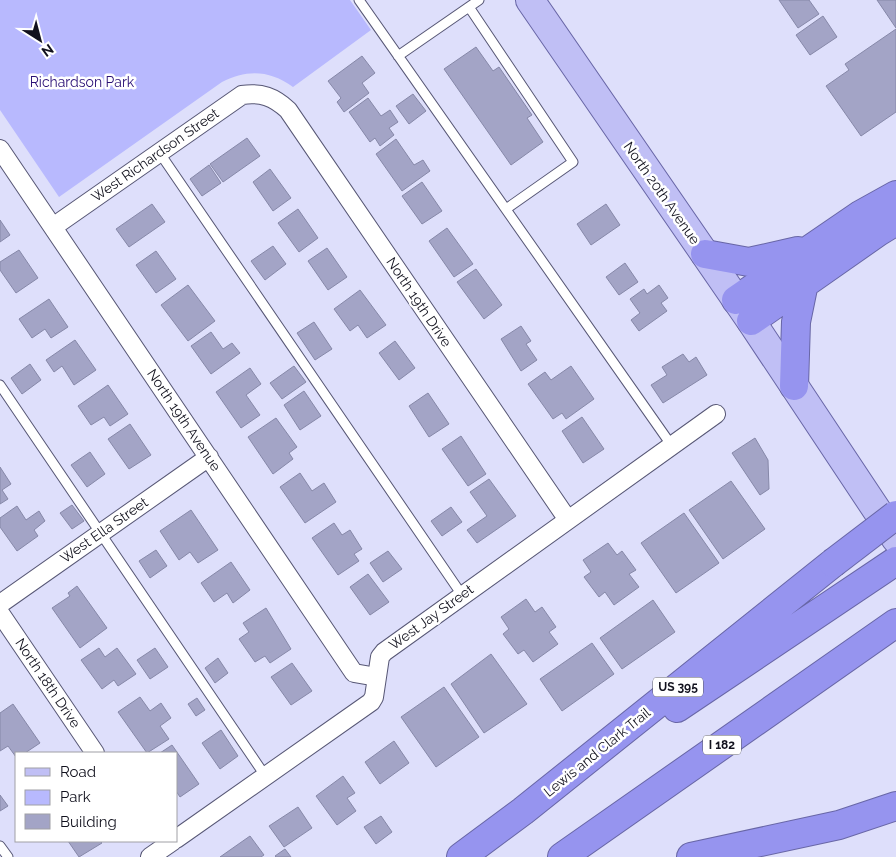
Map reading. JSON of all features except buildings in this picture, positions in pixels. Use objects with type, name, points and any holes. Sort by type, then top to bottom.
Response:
[{"type":"highway","points":[[744,310],[812,248],[860,215],[896,196]]},
{"type":"highway","points":[[744,310],[804,283],[896,221]]},
{"type":"highway","points":[[705,254],[748,262],[812,248]]},
{"type":"highway","points":[[794,386],[796,322],[804,283]]},
{"type":"highway","name":"Lewis and Clark Trail","points":[[460,857],[523,811],[896,515]]},
{"type":"highway","points":[[523,811],[853,592],[896,561]]},
{"type":"highway","name":"I 182","points":[[562,857],[888,628]]},
{"type":"highway","points":[[691,857],[839,825],[896,806]]},
{"type":"main road","name":"North 20th Avenue","points":[[530,0],[744,310],[896,539]]},
{"type":"street","name":"West Richardson Street","points":[[53,227],[237,98],[252,94],[262,94]]},
{"type":"street","name":"North 19th Drive","points":[[262,94],[279,101],[288,110],[568,520]]},
{"type":"street","name":"North 19th Avenue","points":[[0,149],[354,673],[377,677]]},
{"type":"street","name":"West Jay Street","points":[[178,835],[371,702],[374,697],[381,654],[716,414]]},
{"type":"street","name":"West Ella Street","points":[[0,604],[209,457]]},
{"type":"street","name":"North 18th Drive","points":[[0,612],[94,752]]},
{"type":"lane","points":[[359,0],[672,446]]},
{"type":"lane","points":[[398,56],[479,0]]},
{"type":"lane","points":[[469,7],[573,162],[506,209]]},
{"type":"lane","points":[[159,152],[462,595]]},
{"type":"lane","points":[[0,385],[266,776]]},
{"type":"lane","points":[[0,846],[8,857]]},
{"type":"green space","name":"Richardson Park","points":[[0,0],[350,0],[371,30],[293,87],[276,77],[258,73],[240,75],[222,82],[59,197],[0,110]]}]
